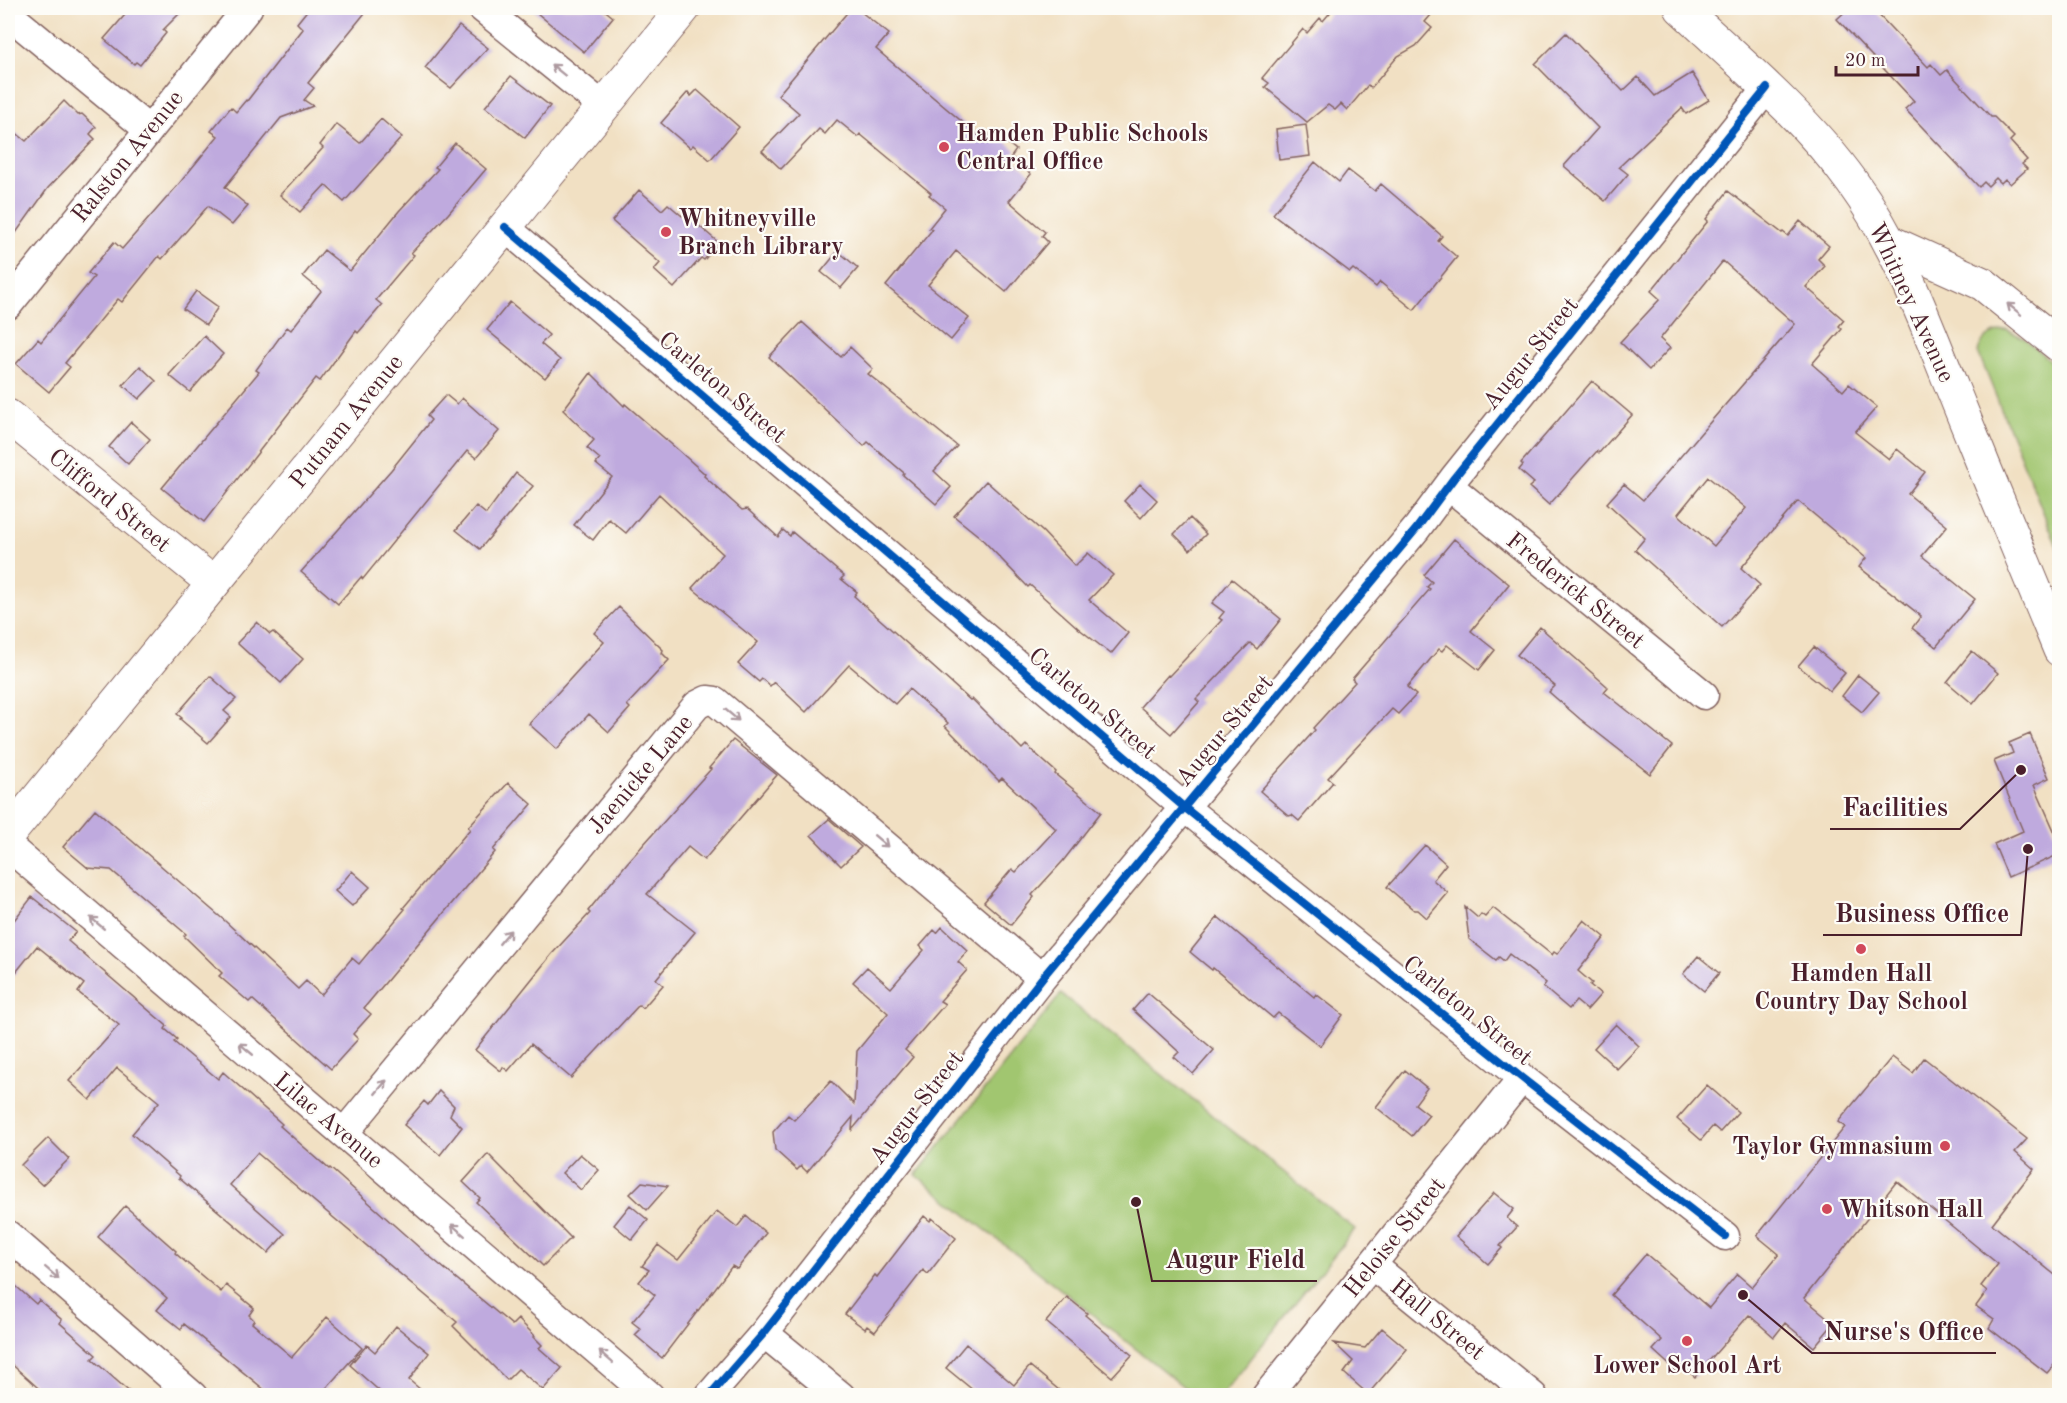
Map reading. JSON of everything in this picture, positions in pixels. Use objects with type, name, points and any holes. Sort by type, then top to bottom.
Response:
[{"type":"main road","name":"Putnam Avenue","points":[[8,835],[684,8]]},
{"type":"main road","name":"Whitney Avenue","points":[[1681,8],[1767,88],[1836,161],[1854,184],[1890,242],[2060,651]]},
{"type":"main road","points":[[1890,242],[1983,284],[2060,346]]},
{"type":"main road","name":"Clifford Street","points":[[8,416],[213,583]]},
{"type":"street","name":"Ralston Avenue","points":[[8,305],[248,8]]},
{"type":"street","points":[[482,8],[604,107]]},
{"type":"street","points":[[8,14],[149,130]]},
{"type":"street","name":"Augur Street","points":[[709,1395],[764,1333],[1042,978],[1409,537],[1767,88]]},
{"type":"street","name":"Carleton Street","points":[[505,227],[1185,808],[1522,1078],[1725,1236]]},
{"type":"street","name":"Frederick Street","points":[[1449,486],[1704,694]]},
{"type":"street","name":"Jaenicke Lane","points":[[344,1132],[697,705],[707,700],[715,701],[1042,978]]},
{"type":"street","name":"Lilac Avenue","points":[[8,846],[650,1395]]},
{"type":"street","name":"Heloise Street","points":[[1266,1395],[1522,1078]]},
{"type":"street","points":[[8,1235],[194,1395]]},
{"type":"street","name":"Hall Street","points":[[1372,1265],[1533,1395]]},
{"type":"street","points":[[764,1333],[840,1395]]},
{"type":"green space","points":[[2007,330],[2024,338],[2059,369],[2059,551],[1978,352],[1988,336]]},
{"type":"green space","points":[[1061,994],[1355,1229],[1222,1395],[1194,1395],[916,1175]]},
{"type":"building","points":[[131,8],[185,8],[163,30],[166,33],[140,65],[136,62],[134,64],[104,39]]},
{"type":"building","points":[[309,8],[369,8],[308,83],[314,88],[304,100],[313,106],[281,118],[225,187],[248,206],[232,225],[208,206],[162,259],[159,256],[122,302],[118,299],[65,363],[70,367],[49,392],[16,364],[38,339],[41,342],[94,277],[88,273],[114,242],[122,249],[178,185],[218,136],[211,131],[231,107],[236,112],[247,101],[303,29],[297,23]]},
{"type":"building","points":[[531,8],[602,8],[613,17],[584,52]]},
{"type":"building","name":"Hamden Public Schools Central Office","points":[[851,8],[856,8],[889,34],[876,49],[978,135],[981,133],[987,138],[993,131],[1016,150],[1011,157],[1031,174],[1009,201],[1045,232],[1042,236],[1048,242],[1006,292],[956,251],[928,285],[969,318],[951,340],[886,286],[932,230],[929,228],[945,208],[929,195],[931,193],[860,134],[858,137],[837,120],[825,134],[819,129],[781,169],[762,151],[799,113],[778,95]]},
{"type":"building","points":[[1334,8],[1437,8],[1425,22],[1432,28],[1416,46],[1398,56],[1371,88],[1368,85],[1347,110],[1341,104],[1335,110],[1328,105],[1307,122],[1265,87],[1269,83],[1262,78],[1303,29],[1307,33],[1320,18],[1323,21]]},
{"type":"building","points":[[1849,8],[1872,8],[1928,67],[1931,64],[1941,75],[1947,70],[1991,117],[1994,117],[2014,137],[2010,141],[2027,160],[2022,164],[2027,169],[2010,184],[2005,179],[2001,183],[1996,178],[1988,186],[1984,182],[1979,187],[1905,109],[1914,101],[1837,19]]},
{"type":"building","points":[[459,26],[488,48],[451,88],[425,68]]},
{"type":"building","points":[[1566,33],[1623,91],[1638,77],[1655,96],[1692,73],[1709,100],[1686,114],[1682,108],[1619,167],[1628,174],[1605,201],[1564,166],[1598,128],[1535,64]]},
{"type":"building","points":[[511,76],[550,106],[525,138],[485,107]]},
{"type":"building","points":[[697,90],[739,127],[710,160],[693,145],[690,148],[661,123],[688,92],[691,96]]},
{"type":"building","points":[[64,101],[78,115],[82,114],[96,127],[90,134],[95,139],[48,188],[8,244],[8,126],[26,141]]},
{"type":"building","points":[[381,119],[402,137],[344,202],[325,185],[300,212],[280,195],[323,148],[320,145],[336,124],[360,143]]},
{"type":"building","points":[[1306,125],[1310,156],[1279,160],[1276,129]]},
{"type":"building","points":[[455,143],[486,169],[411,253],[414,255],[376,300],[382,305],[358,333],[356,331],[320,381],[316,378],[204,522],[162,488],[259,372],[256,370],[287,327],[291,330],[321,291],[303,276],[324,250],[350,271],[399,211],[438,169],[435,167]]},
{"type":"building","points":[[1315,162],[1339,182],[1348,170],[1375,191],[1381,184],[1442,236],[1438,241],[1457,257],[1414,310],[1380,282],[1376,287],[1353,269],[1350,272],[1273,214]]},
{"type":"building","name":"Whitneyville Branch Library","points":[[639,190],[662,210],[668,204],[682,216],[684,213],[719,243],[704,260],[701,258],[674,288],[654,270],[660,263],[612,221]]},
{"type":"building","points":[[1728,191],[1782,233],[1788,236],[1800,221],[1829,246],[1818,259],[1825,266],[1806,287],[1844,320],[1839,326],[1842,329],[1812,364],[1843,391],[1849,384],[1877,407],[1855,432],[1889,459],[1897,449],[1925,472],[1908,494],[1947,526],[1922,556],[1975,599],[1936,647],[1912,628],[1921,616],[1859,567],[1866,558],[1798,501],[1741,568],[1760,585],[1722,627],[1635,550],[1645,538],[1607,503],[1624,484],[1643,500],[1795,324],[1723,261],[1660,339],[1670,348],[1649,370],[1620,342],[1660,299],[1651,291],[1708,221],[1706,219]],"holes":[[[1708,477],[1746,508],[1714,546],[1678,514]]]},
{"type":"building","points":[[838,251],[858,268],[841,288],[821,272]]},
{"type":"building","points":[[196,291],[218,307],[206,325],[183,309]]},
{"type":"building","points":[[510,302],[549,335],[541,344],[560,360],[545,378],[487,330]]},
{"type":"building","points":[[802,322],[841,357],[850,347],[873,369],[868,374],[957,446],[934,471],[951,487],[936,504],[868,442],[864,446],[769,357]]},
{"type":"building","points":[[204,336],[223,354],[190,392],[169,375]]},
{"type":"building","points":[[140,366],[156,381],[139,399],[123,385]]},
{"type":"building","points":[[591,373],[624,406],[625,404],[678,450],[742,510],[747,509],[778,537],[783,530],[790,536],[792,532],[844,576],[841,579],[857,592],[854,596],[970,700],[972,699],[1022,749],[1026,745],[1056,772],[1055,774],[1101,812],[1063,861],[1032,895],[1034,897],[1011,925],[984,902],[1012,869],[1016,872],[1056,829],[1002,778],[999,781],[945,726],[948,723],[909,689],[895,704],[849,665],[806,712],[774,682],[770,686],[762,679],[759,682],[738,664],[758,642],[692,588],[723,554],[659,494],[626,533],[609,519],[593,540],[574,525],[612,477],[596,464],[600,459],[587,448],[594,440],[563,410]]},
{"type":"building","points":[[1592,381],[1632,415],[1549,505],[1529,487],[1534,483],[1519,470],[1523,465],[1521,463]]},
{"type":"building","points":[[446,395],[457,404],[462,398],[499,431],[476,458],[467,451],[363,579],[361,577],[338,604],[301,572],[391,470],[431,420],[427,416]]},
{"type":"building","points":[[131,422],[150,439],[128,464],[109,447]]},
{"type":"building","points":[[516,473],[533,486],[480,549],[456,530],[476,506],[486,514]]},
{"type":"building","points":[[986,481],[1043,532],[1075,566],[1088,553],[1113,575],[1089,600],[1128,633],[1111,654],[1030,585],[1028,587],[980,537],[954,516]]},
{"type":"building","points":[[1140,484],[1157,500],[1141,518],[1124,501]]},
{"type":"building","points":[[1190,518],[1206,534],[1190,550],[1174,534]]},
{"type":"building","points":[[1454,539],[1509,584],[1471,631],[1495,650],[1479,670],[1447,645],[1442,651],[1439,649],[1407,687],[1416,695],[1398,714],[1392,709],[1328,778],[1333,782],[1299,821],[1292,815],[1289,816],[1260,791],[1315,730],[1313,728],[1355,682],[1352,679],[1430,589],[1427,587],[1432,582],[1424,575]]},
{"type":"building","points":[[1232,579],[1281,619],[1257,649],[1250,643],[1196,699],[1199,702],[1171,734],[1140,707],[1222,620],[1219,618],[1224,612],[1212,603]]},
{"type":"building","points":[[619,607],[663,650],[662,653],[669,660],[627,705],[630,708],[609,732],[589,714],[557,749],[529,724],[604,642],[594,633]]},
{"type":"building","points":[[257,622],[270,634],[273,632],[303,659],[281,683],[237,643]]},
{"type":"building","points":[[1540,627],[1608,687],[1604,692],[1672,746],[1650,774],[1549,692],[1555,686],[1517,655]]},
{"type":"building","points":[[1814,647],[1845,673],[1830,691],[1798,666]]},
{"type":"building","points":[[1972,651],[1998,673],[1973,704],[1947,682]]},
{"type":"building","points":[[1858,675],[1879,692],[1862,712],[1842,696]]},
{"type":"building","points":[[210,676],[236,699],[224,711],[231,717],[208,743],[177,714]]},
{"type":"building","points":[[2030,734],[2049,778],[2034,785],[2060,844],[2060,854],[2008,877],[1994,844],[2023,831],[1994,761],[2013,753],[2009,743]]},
{"type":"building","points":[[733,740],[777,775],[704,860],[688,847],[647,894],[695,932],[656,979],[663,985],[643,1008],[639,1005],[571,1078],[531,1044],[508,1071],[503,1067],[501,1071],[475,1050],[551,955],[590,913],[588,911],[627,863],[711,769],[709,768]]},
{"type":"building","points":[[508,783],[532,804],[493,850],[495,852],[364,1008],[371,1014],[353,1034],[358,1039],[331,1069],[252,999],[249,1002],[219,976],[222,973],[184,936],[186,934],[111,870],[88,868],[63,847],[95,809],[225,921],[298,989],[306,981],[321,995],[352,958],[359,964],[470,829],[468,827]]},
{"type":"building","points":[[829,819],[861,847],[841,866],[811,835]]},
{"type":"building","points":[[1425,845],[1446,864],[1433,880],[1448,893],[1427,918],[1387,887]]},
{"type":"building","points":[[352,871],[370,887],[352,906],[335,891]]},
{"type":"building","points":[[32,897],[76,932],[68,941],[167,1026],[165,1029],[177,1039],[174,1042],[218,1079],[223,1072],[329,1169],[512,1325],[518,1319],[542,1345],[539,1348],[562,1368],[543,1390],[518,1369],[507,1380],[453,1326],[457,1322],[257,1153],[230,1185],[285,1234],[268,1253],[179,1178],[180,1176],[132,1134],[159,1102],[117,1068],[90,1100],[69,1081],[119,1025],[78,992],[84,984],[37,946],[8,982],[8,928]]},
{"type":"building","points":[[1465,907],[1478,918],[1481,914],[1485,917],[1493,908],[1552,955],[1554,952],[1557,954],[1584,920],[1605,937],[1578,971],[1601,994],[1587,1010],[1576,1001],[1569,1009],[1543,987],[1546,983],[1509,954],[1504,961],[1499,957],[1496,960],[1469,939]]},
{"type":"building","points":[[1218,917],[1314,997],[1316,994],[1343,1015],[1320,1046],[1278,1013],[1273,1018],[1190,952]]},
{"type":"building","points":[[942,927],[968,951],[958,962],[967,970],[940,1001],[945,1004],[905,1050],[913,1057],[852,1130],[853,1117],[807,1172],[801,1166],[797,1170],[775,1150],[773,1132],[788,1115],[794,1120],[831,1081],[854,1104],[857,1051],[888,1013],[853,982],[867,967],[891,988],[924,950],[920,946],[934,930],[937,933]]},
{"type":"building","points":[[1698,956],[1719,973],[1704,991],[1683,974]]},
{"type":"building","points":[[1148,993],[1214,1050],[1193,1074],[1174,1057],[1179,1052],[1133,1010]]},
{"type":"building","points":[[1616,1024],[1639,1046],[1617,1069],[1594,1048]]},
{"type":"building","points":[[1892,1057],[1913,1073],[1924,1058],[2027,1139],[2015,1152],[2034,1169],[1992,1224],[2060,1279],[2060,1358],[2047,1373],[1989,1328],[1994,1319],[1976,1306],[1987,1291],[1981,1286],[1998,1264],[1897,1181],[1804,1298],[1834,1323],[1814,1347],[1785,1323],[1774,1337],[1749,1315],[1695,1377],[1681,1365],[1676,1371],[1653,1350],[1662,1340],[1611,1295],[1646,1254],[1709,1308],[1737,1274],[1752,1287],[1779,1254],[1757,1236],[1845,1127],[1838,1122]]},
{"type":"building","points":[[1405,1070],[1427,1088],[1415,1104],[1429,1115],[1412,1136],[1376,1107]]},
{"type":"building","points":[[1707,1085],[1738,1112],[1720,1132],[1713,1126],[1701,1140],[1677,1119]]},
{"type":"building","points":[[439,1091],[454,1106],[450,1115],[462,1127],[440,1155],[404,1125],[424,1101],[428,1105]]},
{"type":"building","points":[[48,1138],[69,1159],[42,1185],[21,1165]]},
{"type":"building","points":[[488,1154],[571,1238],[543,1266],[476,1202],[480,1198],[463,1182]]},
{"type":"building","points":[[580,1154],[599,1170],[581,1190],[562,1173]]},
{"type":"building","points":[[642,1182],[668,1186],[647,1210],[630,1194]]},
{"type":"building","points":[[1494,1193],[1514,1209],[1507,1218],[1517,1227],[1488,1264],[1456,1236]]},
{"type":"building","points":[[630,1205],[648,1220],[632,1240],[614,1225]]},
{"type":"building","points":[[125,1206],[221,1292],[226,1285],[254,1308],[249,1315],[254,1320],[252,1323],[292,1357],[327,1317],[362,1348],[320,1395],[271,1395],[184,1324],[181,1329],[157,1310],[167,1298],[98,1237]]},
{"type":"building","points":[[717,1211],[737,1227],[746,1216],[766,1233],[737,1269],[732,1266],[662,1358],[635,1335],[641,1329],[632,1322],[655,1295],[639,1282],[649,1270],[642,1266],[658,1245],[678,1260]]},
{"type":"building","points":[[924,1216],[930,1221],[932,1218],[956,1238],[928,1274],[923,1270],[875,1332],[867,1326],[865,1329],[845,1314]]},
{"type":"building","points":[[8,1279],[36,1304],[39,1300],[62,1320],[60,1323],[96,1355],[92,1359],[133,1395],[46,1395],[8,1361]]},
{"type":"building","points":[[1067,1297],[1132,1355],[1112,1377],[1046,1322]]},
{"type":"building","points":[[396,1326],[429,1353],[409,1380],[427,1395],[384,1395],[350,1365],[367,1345],[375,1352]]},
{"type":"building","points":[[1382,1328],[1407,1349],[1368,1394],[1344,1373],[1353,1361],[1334,1343],[1365,1348]]},
{"type":"building","points":[[966,1344],[1014,1385],[1030,1366],[1065,1395],[979,1395],[946,1368]]},
{"type":"cycle path","points":[[709,1396],[764,1333],[1042,978],[1417,528],[1454,478],[1767,88]]},
{"type":"cycle path","points":[[505,227],[1185,808],[1522,1078],[1725,1236]]},
{"type":"place","name":"Hamden Public Schools Central Office","points":[[944,147]]},
{"type":"place","name":"Whitneyville Branch Library","points":[[666,232]]},
{"type":"place","name":"Facilities","points":[[2021,770]]},
{"type":"place","name":"Business Office","points":[[2028,849]]},
{"type":"place","name":"Hamden Hall Country Day School","points":[[1861,949]]},
{"type":"place","name":"Taylor Gymnasium","points":[[1945,1146]]},
{"type":"place","name":"Augur Field","points":[[1136,1202]]},
{"type":"place","name":"Whitson Hall","points":[[1827,1209]]},
{"type":"place","name":"Nurse's Office","points":[[1743,1295]]},
{"type":"place","name":"Lower School Art","points":[[1687,1341]]}]
